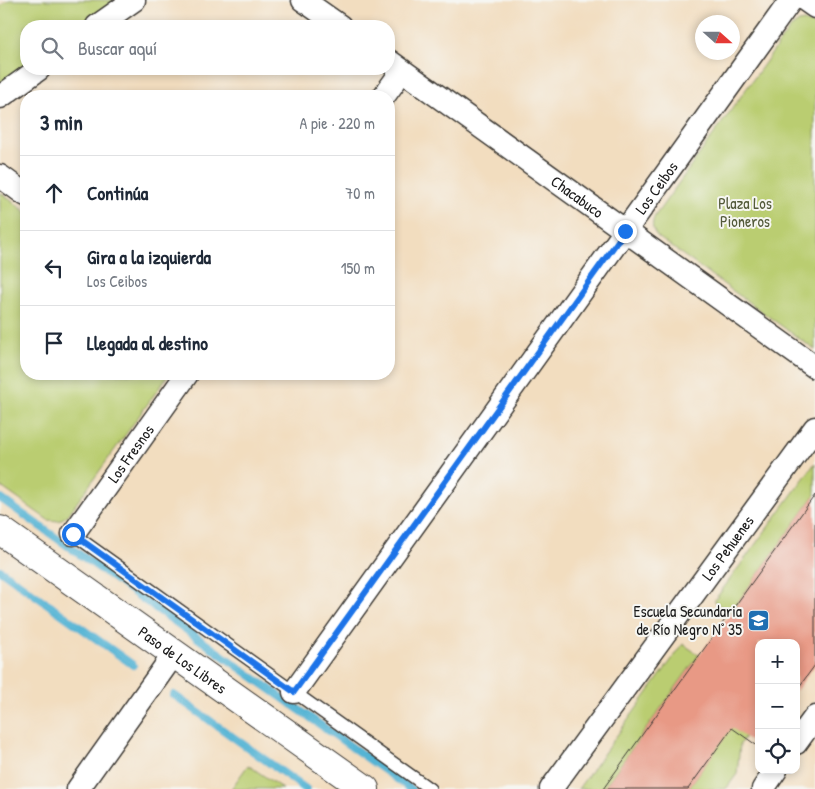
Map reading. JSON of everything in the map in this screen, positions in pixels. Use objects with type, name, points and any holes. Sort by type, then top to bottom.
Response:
[{"type":"street","points":[[106,20],[134,0]]},
{"type":"street","points":[[303,0],[331,20]]},
{"type":"street","name":"Los Ceibos","points":[[294,692],[791,0]]},
{"type":"street","points":[[805,0],[815,7]]},
{"type":"street","name":"Chacabuco","points":[[395,66],[815,367]]},
{"type":"street","points":[[0,97],[31,75]]},
{"type":"street","points":[[386,90],[392,75]]},
{"type":"street","points":[[0,176],[20,191]]},
{"type":"street","name":"Los Fresnos","points":[[73,534],[183,380]]},
{"type":"street","name":"Los Pehuenes","points":[[551,789],[815,428]]},
{"type":"street","name":"Paso de Los Libres","points":[[0,530],[365,789]]},
{"type":"street","points":[[78,789],[174,654]]},
{"type":"street","points":[[800,737],[815,716]]},
{"type":"street","points":[[763,789],[773,774]]},
{"type":"lane","points":[[73,534],[430,789]]},
{"type":"green space","points":[[9,0],[117,0],[89,20],[20,20],[20,70],[0,85],[0,6]]},
{"type":"green space","name":"Plaza Los Pioneros","points":[[804,21],[815,26],[815,350],[658,237],[653,230],[655,216],[790,28]]},
{"type":"green space","points":[[0,192],[20,207],[20,380],[165,380],[68,515],[59,521],[48,520],[0,486]]},
{"type":"green space","points":[[815,463],[815,495],[730,613],[714,601]]},
{"type":"green space","points":[[683,644],[699,655],[603,789],[578,789]]},
{"type":"green space","points":[[736,721],[749,730],[740,744],[737,774],[726,789],[688,789]]},
{"type":"green space","points":[[248,765],[283,789],[231,789]]},
{"type":"building","name":"Escuela Secundaria de Río Negro N° 35","points":[[815,495],[815,665],[800,686],[800,639],[755,639],[755,744],[732,728],[688,789],[603,789]]},
{"type":"waterway","points":[[0,498],[411,789]]},
{"type":"waterway","points":[[0,570],[133,665]]},
{"type":"waterway","points":[[174,695],[306,789]]},
{"type":"place","name":"Escuela Secundaria de Río Negro N° 35","points":[[758,620]]},
{"type":"route","points":[[73,534],[294,692],[625,231]]}]
